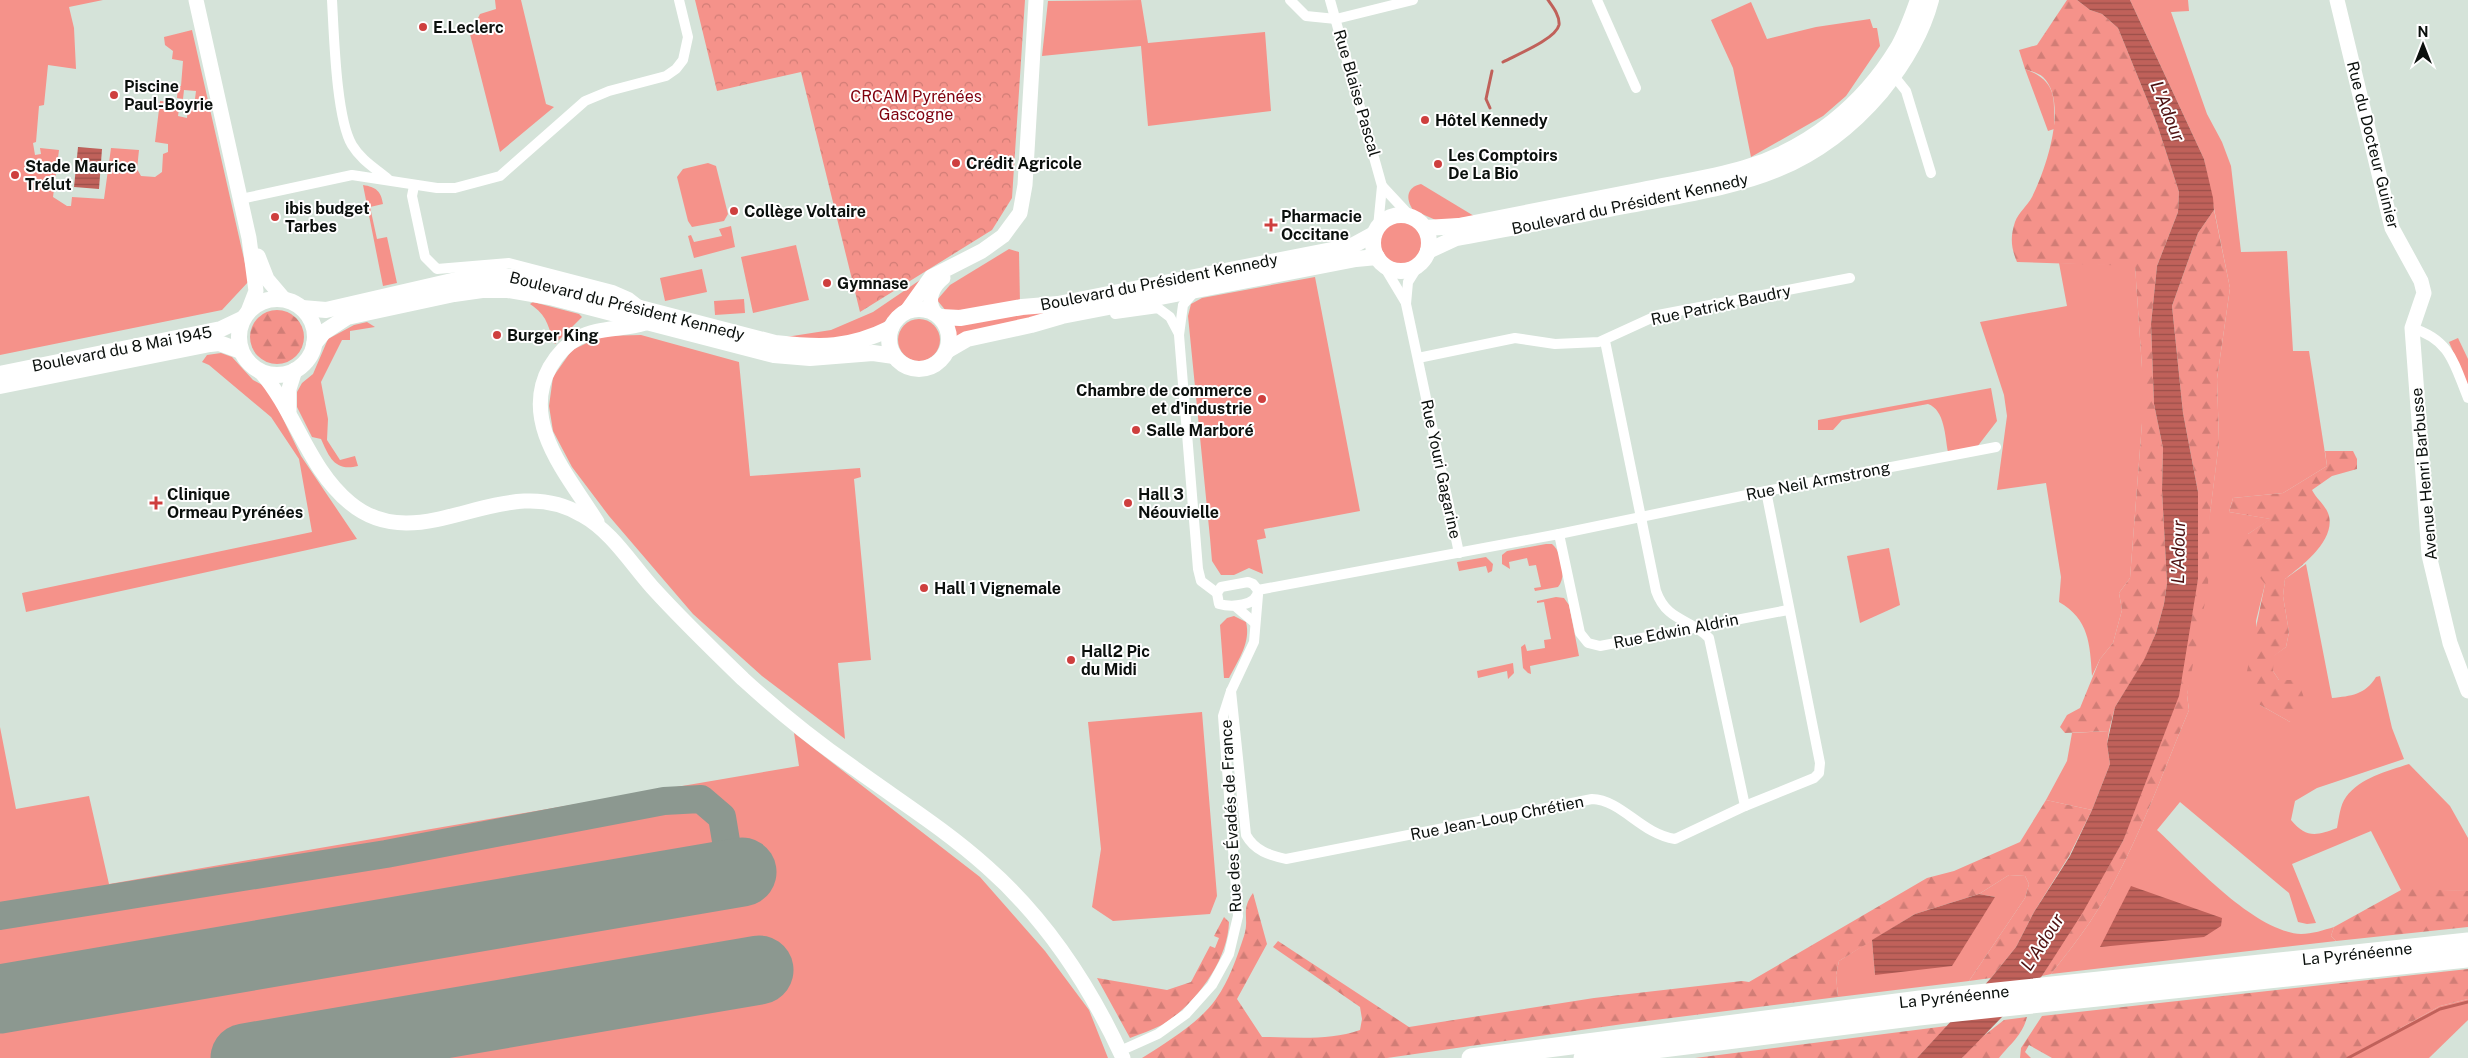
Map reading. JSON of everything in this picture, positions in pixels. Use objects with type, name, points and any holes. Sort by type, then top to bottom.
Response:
[{"type":"highway","name":"La Pyrénéenne","points":[[1583,1058],[1920,1008],[2062,984],[2468,942]]},
{"type":"highway","name":"La Pyrénéenne","points":[[1471,1058],[1920,1008],[2053,1002],[2468,958]]},
{"type":"main road","name":"Boulevard du Président Kennedy","points":[[1425,228],[1444,228],[1478,222],[1718,175],[1766,161],[1814,136],[1849,109],[1898,48],[1918,0]]},
{"type":"main road","name":"Boulevard du Président Kennedy","points":[[1428,251],[1456,238],[1718,188],[1772,172],[1800,160],[1843,132],[1859,117],[1894,76],[1910,51],[1932,0]]},
{"type":"main road","points":[[1391,216],[1410,216],[1425,228],[1429,243],[1428,251],[1418,266],[1409,270],[1396,271],[1381,262],[1374,250],[1376,230],[1391,216]]},
{"type":"main road","name":"Boulevard du Président Kennedy","points":[[937,314],[960,318],[1022,307],[1058,304],[1352,246],[1376,230]]},
{"type":"main road","name":"Boulevard du Président Kennedy","points":[[948,350],[967,339],[1092,310],[1356,259],[1381,262]]},
{"type":"main road","name":"Boulevard du Président Kennedy","points":[[302,308],[326,310],[466,278],[500,275],[548,284],[774,356],[810,358],[873,353],[894,356]]},
{"type":"main road","name":"Boulevard du Président Kennedy","points":[[314,344],[324,332],[347,317],[482,290],[535,294],[775,343],[810,347],[848,345],[870,338],[891,328]]},
{"type":"main road","points":[[284,299],[302,308],[310,319],[315,331],[311,355],[295,370],[272,375],[252,367],[241,350],[238,340],[246,314],[262,301],[284,299]]},
{"type":"main road","points":[[922,308],[937,314],[948,329],[950,338],[948,350],[938,363],[929,368],[919,370],[901,363],[894,356],[889,337],[896,319],[906,312],[922,308]]},
{"type":"main road","name":"Boulevard du 8 Mai 1945","points":[[0,374],[221,329],[246,314]]},
{"type":"main road","name":"Boulevard du 8 Mai 1945","points":[[0,386],[210,344],[219,343],[241,350]]},
{"type":"street","points":[[196,0],[249,238],[256,291],[246,314]]},
{"type":"street","points":[[332,0],[345,125],[350,141],[362,158],[388,179]]},
{"type":"street","points":[[241,198],[352,175],[388,179],[414,186],[455,188],[500,176],[585,101],[608,91],[670,74],[683,60],[688,37],[679,0]]},
{"type":"street","points":[[906,312],[926,282],[1003,236],[1020,213],[1025,185],[1036,0]]},
{"type":"street","points":[[1290,0],[1306,16],[1336,19],[1412,0]]},
{"type":"street","name":"Rue Blaise Pascal","points":[[1330,0],[1382,186],[1376,230]]},
{"type":"street","points":[[1596,0],[1636,88]]},
{"type":"street","name":"Rue du Docteur Guinier","points":[[2337,0],[2392,228],[2421,281],[2424,293],[2417,313]]},
{"type":"street","points":[[1894,76],[1906,91],[1931,173]]},
{"type":"street","points":[[352,175],[362,158]]},
{"type":"street","points":[[414,186],[412,196],[425,257],[437,269],[500,263],[518,265],[613,290],[629,297],[645,316],[632,327],[598,331],[579,337],[562,349],[546,376],[538,404],[544,433],[601,529]]},
{"type":"street","name":"Rue Blaise Pascal","points":[[1382,186],[1410,216]]},
{"type":"street","points":[[249,238],[266,279],[284,299]]},
{"type":"street","name":"Rue Youri Gagarine","points":[[1381,262],[1406,304]]},
{"type":"street","name":"Rue Youri Gagarine","points":[[1258,593],[1459,553],[1406,304],[1408,282],[1418,266]]},
{"type":"street","points":[[937,314],[931,303],[933,288],[950,269]]},
{"type":"street","name":"Rue Patrick Baudry","points":[[1418,358],[1515,338],[1555,344],[1605,341],[1624,330],[1658,315],[1850,278]]},
{"type":"street","points":[[1197,290],[1183,305],[1179,335],[1198,569],[1201,581],[1217,593],[1219,604],[1235,606],[1254,600],[1258,593],[1253,584],[1248,582],[1221,587],[1217,593]]},
{"type":"street","points":[[1092,310],[1107,315],[1158,308],[1170,317],[1179,335]]},
{"type":"street","name":"Avenue Henri Barbusse","points":[[2417,313],[2412,328],[2429,555],[2450,643],[2468,691]]},
{"type":"street","points":[[2412,328],[2428,333],[2448,350],[2468,398]]},
{"type":"street","points":[[1605,341],[1660,601],[1666,610],[1678,619],[1696,627],[1709,638],[1745,806]]},
{"type":"street","points":[[289,413],[289,389],[295,370]]},
{"type":"street","points":[[261,372],[276,389],[310,451],[336,490],[350,504],[378,519],[392,523],[413,524],[521,500],[540,500],[555,502],[583,515],[601,529],[703,641],[775,707],[814,739],[958,843],[1018,897],[1053,938],[1073,966],[1093,998],[1121,1055]]},
{"type":"street","name":"Rue Neil Armstrong","points":[[1459,553],[1996,447]]},
{"type":"street","points":[[1766,491],[1788,610]]},
{"type":"street","name":"Rue Edwin Aldrin","points":[[1559,534],[1580,633],[1588,643],[1600,646],[1788,610]]},
{"type":"street","name":"Rue des Évadés de France","points":[[1121,1055],[1158,1034],[1186,1014],[1212,985],[1229,954],[1238,916],[1223,716],[1231,691],[1254,642],[1258,593]]},
{"type":"street","points":[[1235,606],[1254,624]]},
{"type":"street","name":"Rue Jean-Loup Chrétien","points":[[1231,691],[1246,835],[1256,848],[1269,855],[1286,859],[1592,799],[1603,800],[1650,832],[1675,839],[1745,806],[1814,778],[1819,773],[1820,763],[1788,610]]},
{"type":"green space","points":[[0,0],[103,0],[69,7],[74,28],[76,69],[48,65],[44,105],[39,106],[36,142],[33,143],[35,155],[41,154],[40,148],[59,150],[53,197],[67,206],[71,206],[72,197],[104,199],[111,148],[139,150],[137,169],[141,176],[155,177],[162,172],[163,154],[168,152],[168,144],[155,142],[160,101],[176,102],[175,108],[179,109],[178,116],[187,118],[188,107],[194,107],[196,91],[184,90],[183,99],[177,98],[178,86],[181,86],[183,61],[172,59],[173,51],[165,45],[164,37],[192,30],[249,281],[222,310],[0,355]]},
{"type":"green space","points":[[495,0],[521,0],[546,104],[554,107],[500,152],[470,34],[480,14],[496,9]]},
{"type":"green space","name":"CRCAM Pyrénées Gascogne","points":[[695,0],[1025,0],[1012,198],[992,230],[860,312],[801,72],[717,91]]},
{"type":"green space","points":[[1141,0],[1148,43],[1265,32],[1271,111],[1148,126],[1141,46],[1042,56],[1048,1]]},
{"type":"green space","points":[[2067,0],[2077,0],[2090,10],[2102,14],[2118,28],[2157,124],[2179,192],[2178,212],[2157,266],[2151,324],[2154,404],[2163,448],[2162,490],[2167,583],[2164,604],[2156,633],[2144,661],[2115,707],[2109,731],[2065,733],[2060,727],[2067,715],[2080,708],[2100,659],[2113,643],[2122,610],[2119,593],[2130,578],[2142,423],[2142,368],[2135,266],[2017,262],[2012,247],[2012,233],[2015,222],[2038,185],[2048,153],[2055,119],[2051,88],[2043,77],[2025,69],[2019,50],[2037,45]]},
{"type":"green space","points":[[2130,0],[2188,0],[2189,11],[2171,12],[2207,114],[2222,142],[2231,166],[2241,252],[2287,251],[2293,351],[2309,351],[2327,466],[2283,493],[2233,498],[2229,512],[2271,519],[2248,534],[2265,584],[2256,621],[2260,705],[2290,722],[2295,680],[2279,680],[2273,671],[2273,656],[2286,647],[2289,632],[2283,596],[2285,579],[2306,564],[2332,698],[2357,694],[2367,688],[2376,677],[2380,676],[2392,728],[2404,759],[2317,788],[2295,801],[2291,820],[2302,830],[2312,834],[2323,833],[2337,828],[2342,804],[2352,790],[2374,776],[2409,764],[2450,806],[2468,838],[2468,891],[2401,890],[2371,831],[2292,864],[2316,923],[2298,922],[2289,893],[2180,802],[2157,830],[2224,893],[2263,921],[2282,930],[2301,934],[2314,933],[2334,927],[2331,936],[2336,941],[2051,974],[2090,922],[2119,872],[2144,819],[2189,710],[2187,695],[2219,442],[2217,379],[2230,288],[2204,159]]},
{"type":"green space","points":[[1751,2],[1767,39],[1816,27],[1870,19],[1873,28],[1877,28],[1880,46],[1846,96],[1823,116],[1751,157],[1733,68],[1711,20]]},
{"type":"green space","points":[[2025,69],[2036,74],[2049,86],[2052,92],[2054,100],[2054,129],[2048,131]]},
{"type":"green space","points":[[708,163],[716,166],[728,214],[724,221],[692,227],[688,221],[677,177],[683,169]]},
{"type":"green space","points":[[1421,184],[1474,216],[1438,221],[1413,210],[1408,197],[1410,190],[1416,185]]},
{"type":"green space","points":[[363,185],[375,188],[381,196],[383,204],[370,207],[377,239],[387,237],[397,283],[383,286]]},
{"type":"green space","points":[[2214,210],[2230,288],[2217,379],[2219,442],[2210,514],[2208,587],[2187,695],[2189,710],[2144,819],[2119,872],[2085,929],[2051,974],[2042,976],[2123,841],[2198,579],[2198,492],[2183,413],[2172,306],[2198,233]]},
{"type":"green space","points":[[1405,222],[1413,225],[1419,231],[1422,243],[1419,255],[1413,261],[1397,264],[1389,261],[1383,255],[1380,239],[1383,231],[1389,225]]},
{"type":"green space","points":[[731,226],[735,247],[694,258],[688,236],[691,235],[694,242],[722,236],[719,229]]},
{"type":"green space","points":[[796,245],[809,300],[753,313],[741,257]]},
{"type":"green space","points":[[1009,249],[1019,252],[1020,303],[975,312],[946,311],[937,300],[950,285]]},
{"type":"green space","points":[[2059,263],[2135,265],[2142,368],[2142,423],[2130,578],[2119,593],[2122,610],[2113,643],[2100,659],[2092,676],[2089,643],[2082,624],[2077,616],[2059,602],[2061,577],[2046,483],[1997,490],[2007,416],[2004,395],[1980,322],[2067,306]]},
{"type":"green space","points":[[702,269],[707,292],[665,301],[660,278]]},
{"type":"green space","points":[[1315,277],[1360,511],[1264,529],[1266,538],[1257,540],[1263,574],[1249,568],[1234,575],[1221,575],[1212,561],[1188,316],[1191,304],[1202,298]]},
{"type":"green space","points":[[923,278],[905,303],[896,309],[880,327],[864,334],[817,341],[786,337],[831,330],[873,312]]},
{"type":"green space","points":[[744,299],[745,313],[715,315],[714,301]]},
{"type":"green space","points":[[533,302],[579,314],[582,317],[555,344],[544,317],[530,304]]},
{"type":"green space","points":[[272,310],[282,310],[292,314],[300,322],[304,337],[300,352],[292,360],[282,364],[272,364],[262,360],[254,352],[250,342],[250,332],[254,322],[262,314]]},
{"type":"green space","points":[[1018,313],[1051,313],[955,339],[952,324]]},
{"type":"green space","points":[[923,319],[931,322],[937,328],[940,340],[937,352],[931,358],[915,361],[907,358],[901,352],[898,336],[901,328],[907,322]]},
{"type":"green space","points":[[367,322],[375,327],[350,331],[350,340],[342,340],[321,382],[328,419],[327,440],[340,460],[355,456],[358,466],[344,467],[334,462],[321,439],[312,437],[297,407],[297,392],[302,383],[313,374],[328,339],[354,325]]},
{"type":"green space","points":[[641,335],[739,362],[750,476],[860,468],[861,477],[854,479],[871,660],[838,663],[845,739],[762,676],[693,614],[609,516],[572,467],[553,431],[549,406],[553,377],[572,350],[602,336]]},
{"type":"green space","points":[[2458,338],[2468,359],[2468,387],[2449,342]]},
{"type":"green space","points":[[221,353],[232,357],[253,380],[268,388],[301,456],[357,539],[26,612],[22,593],[312,532],[299,459],[271,417],[209,365],[202,362],[207,355]]},
{"type":"green space","points":[[1991,388],[1997,421],[1977,447],[1948,452],[1941,418],[1934,407],[1928,404],[1842,420],[1833,430],[1818,430],[1818,420]]},
{"type":"green space","points":[[2325,451],[2353,451],[2357,459],[2357,469],[2332,476],[2312,490],[2329,516],[2330,525],[2327,535],[2316,552],[2285,579],[2283,596],[2289,632],[2286,647],[2274,656],[2273,671],[2279,680],[2295,680],[2302,691],[2304,709],[2297,719],[2290,722],[2260,705],[2246,676],[2265,584],[2240,552],[2248,534],[2270,519],[2229,512],[2233,498],[2283,493],[2327,466]]},
{"type":"green space","points":[[1552,544],[1561,558],[1563,571],[1561,583],[1558,587],[1535,591],[1534,588],[1541,587],[1536,565],[1529,566],[1527,558],[1509,562],[1510,569],[1502,564],[1502,555],[1507,551]]},
{"type":"green space","points":[[1889,548],[1900,605],[1860,623],[1847,556]]},
{"type":"green space","points":[[1486,557],[1493,564],[1492,571],[1488,573],[1486,566],[1459,571],[1457,562]]},
{"type":"green space","points":[[1556,597],[1564,598],[1569,605],[1579,656],[1530,666],[1531,674],[1528,673],[1523,668],[1521,647],[1525,644],[1527,651],[1545,648],[1544,640],[1551,639],[1544,602],[1537,603],[1537,601]]},
{"type":"green space","points":[[1234,616],[1246,622],[1247,637],[1240,657],[1229,678],[1224,678],[1220,625],[1227,618]]},
{"type":"green space","points":[[1513,663],[1514,673],[1508,679],[1507,671],[1478,678],[1477,671]]},
{"type":"green space","points":[[1202,712],[1217,896],[1210,914],[1113,921],[1092,907],[1101,849],[1088,722]]},
{"type":"green space","points":[[0,727],[16,809],[89,796],[109,884],[799,766],[794,733],[980,877],[1045,951],[1089,1010],[1108,1058],[0,1058]]},
{"type":"green space","points":[[2109,731],[2107,744],[2110,764],[2092,810],[2046,800],[2067,761],[2072,733]]},
{"type":"green space","points":[[2046,800],[2092,810],[2069,856],[2034,912],[2016,947],[1991,978],[1969,981],[2025,898],[2029,884],[2025,876],[2009,875],[1979,894],[1915,914],[1839,961],[1836,975],[1838,997],[1623,1024],[1387,1058],[1142,1058],[1192,1024],[1209,1008],[1221,992],[1229,977],[1246,930],[1246,910],[1253,893],[1267,944],[1237,999],[1262,1037],[1311,1038],[1336,1036],[1360,1030],[1362,1019],[1360,1007],[1273,947],[1278,941],[1409,1027],[1594,998],[1742,981],[1749,982],[1927,878],[1954,871],[2020,842]]},
{"type":"green space","points":[[2009,875],[2025,876],[2029,884],[2025,898],[1969,981],[1838,997],[1836,975],[1839,961],[1872,940],[1875,975],[1995,897],[1979,894]]},
{"type":"green space","points":[[2401,890],[2468,891],[2468,927],[2336,941],[2331,936],[2334,927]]},
{"type":"green space","points":[[1224,917],[1229,922],[1227,937],[1223,952],[1208,981],[1186,1006],[1162,1025],[1130,1038],[1097,978],[1167,990],[1191,982],[1210,946],[1215,948],[1219,938],[1214,936]]},
{"type":"green space","points":[[2468,969],[2468,999],[2440,1006],[2347,1058],[2052,1058],[2029,1045],[2025,1052],[2031,1058],[2020,1058],[2021,1048],[2042,1016]]},
{"type":"green space","points":[[2468,999],[2468,1020],[2429,1058],[2347,1058],[2440,1006]]},
{"type":"green space","points":[[2027,1017],[2019,1035],[1999,1058],[1962,1058],[1973,1044],[2004,1020]]},
{"type":"green space","points":[[1947,1026],[1917,1058],[1695,1058]]},
{"type":"water","name":"L'Adour","points":[[2077,0],[2130,0],[2204,159],[2213,198],[2214,210],[2198,233],[2172,306],[2183,413],[2198,492],[2198,579],[2179,696],[2123,841],[2083,912],[2042,976],[1962,1058],[1917,1058],[1991,978],[2016,947],[2034,912],[2070,856],[2092,810],[2110,764],[2107,744],[2115,707],[2144,660],[2156,633],[2164,604],[2167,583],[2162,490],[2163,448],[2154,404],[2151,324],[2157,266],[2178,212],[2179,192],[2157,124],[2118,28],[2102,14],[2090,10]]},
{"type":"water","points":[[78,147],[102,149],[99,189],[74,187]]},
{"type":"water","points":[[2131,886],[2222,918],[2221,926],[2204,937],[2100,947]]},
{"type":"water","points":[[1979,894],[1995,897],[1952,966],[1875,975],[1872,940],[1915,914]]},
{"type":"waterway","points":[[1503,62],[1543,41],[1556,30],[1559,25],[1558,18],[1548,0]]},
{"type":"waterway","points":[[1490,108],[1486,99],[1492,71]]},
{"type":"waterway","points":[[2348,1058],[2440,1009],[2468,1002]]},
{"type":"taxiway","points":[[0,916],[386,854],[664,801],[701,799],[722,817],[730,865]]},
{"type":"runway","points":[[0,999],[742,872]]},
{"type":"runway","points":[[245,1058],[759,970]]},
{"type":"place","name":"E.Leclerc","points":[[423,27]]},
{"type":"place","name":"Piscine Paul-Boyrie","points":[[114,95]]},
{"type":"place","name":"Hôtel Kennedy","points":[[1425,120]]},
{"type":"place","name":"Crédit Agricole","points":[[956,163]]},
{"type":"place","name":"Les Comptoirs De La Bio","points":[[1438,164]]},
{"type":"place","name":"Stade Maurice Trélut","points":[[15,175]]},
{"type":"place","name":"Collège Voltaire","points":[[734,211]]},
{"type":"place","name":"ibis budget Tarbes","points":[[275,217]]},
{"type":"place","name":"Pharmacie Occitane","points":[[1271,225]]},
{"type":"place","name":"Gymnase","points":[[827,283]]},
{"type":"place","name":"Burger King","points":[[497,335]]},
{"type":"place","name":"Chambre de commerce et d'industrie","points":[[1262,399]]},
{"type":"place","name":"Salle Marboré","points":[[1136,430]]},
{"type":"place","name":"Clinique Ormeau Pyrénées","points":[[156,503]]},
{"type":"place","name":"Hall 3 Néouvielle","points":[[1128,503]]},
{"type":"place","name":"Hall 1 Vignemale","points":[[924,588]]},
{"type":"place","name":"Hall2 Pic du Midi","points":[[1071,660]]}]
